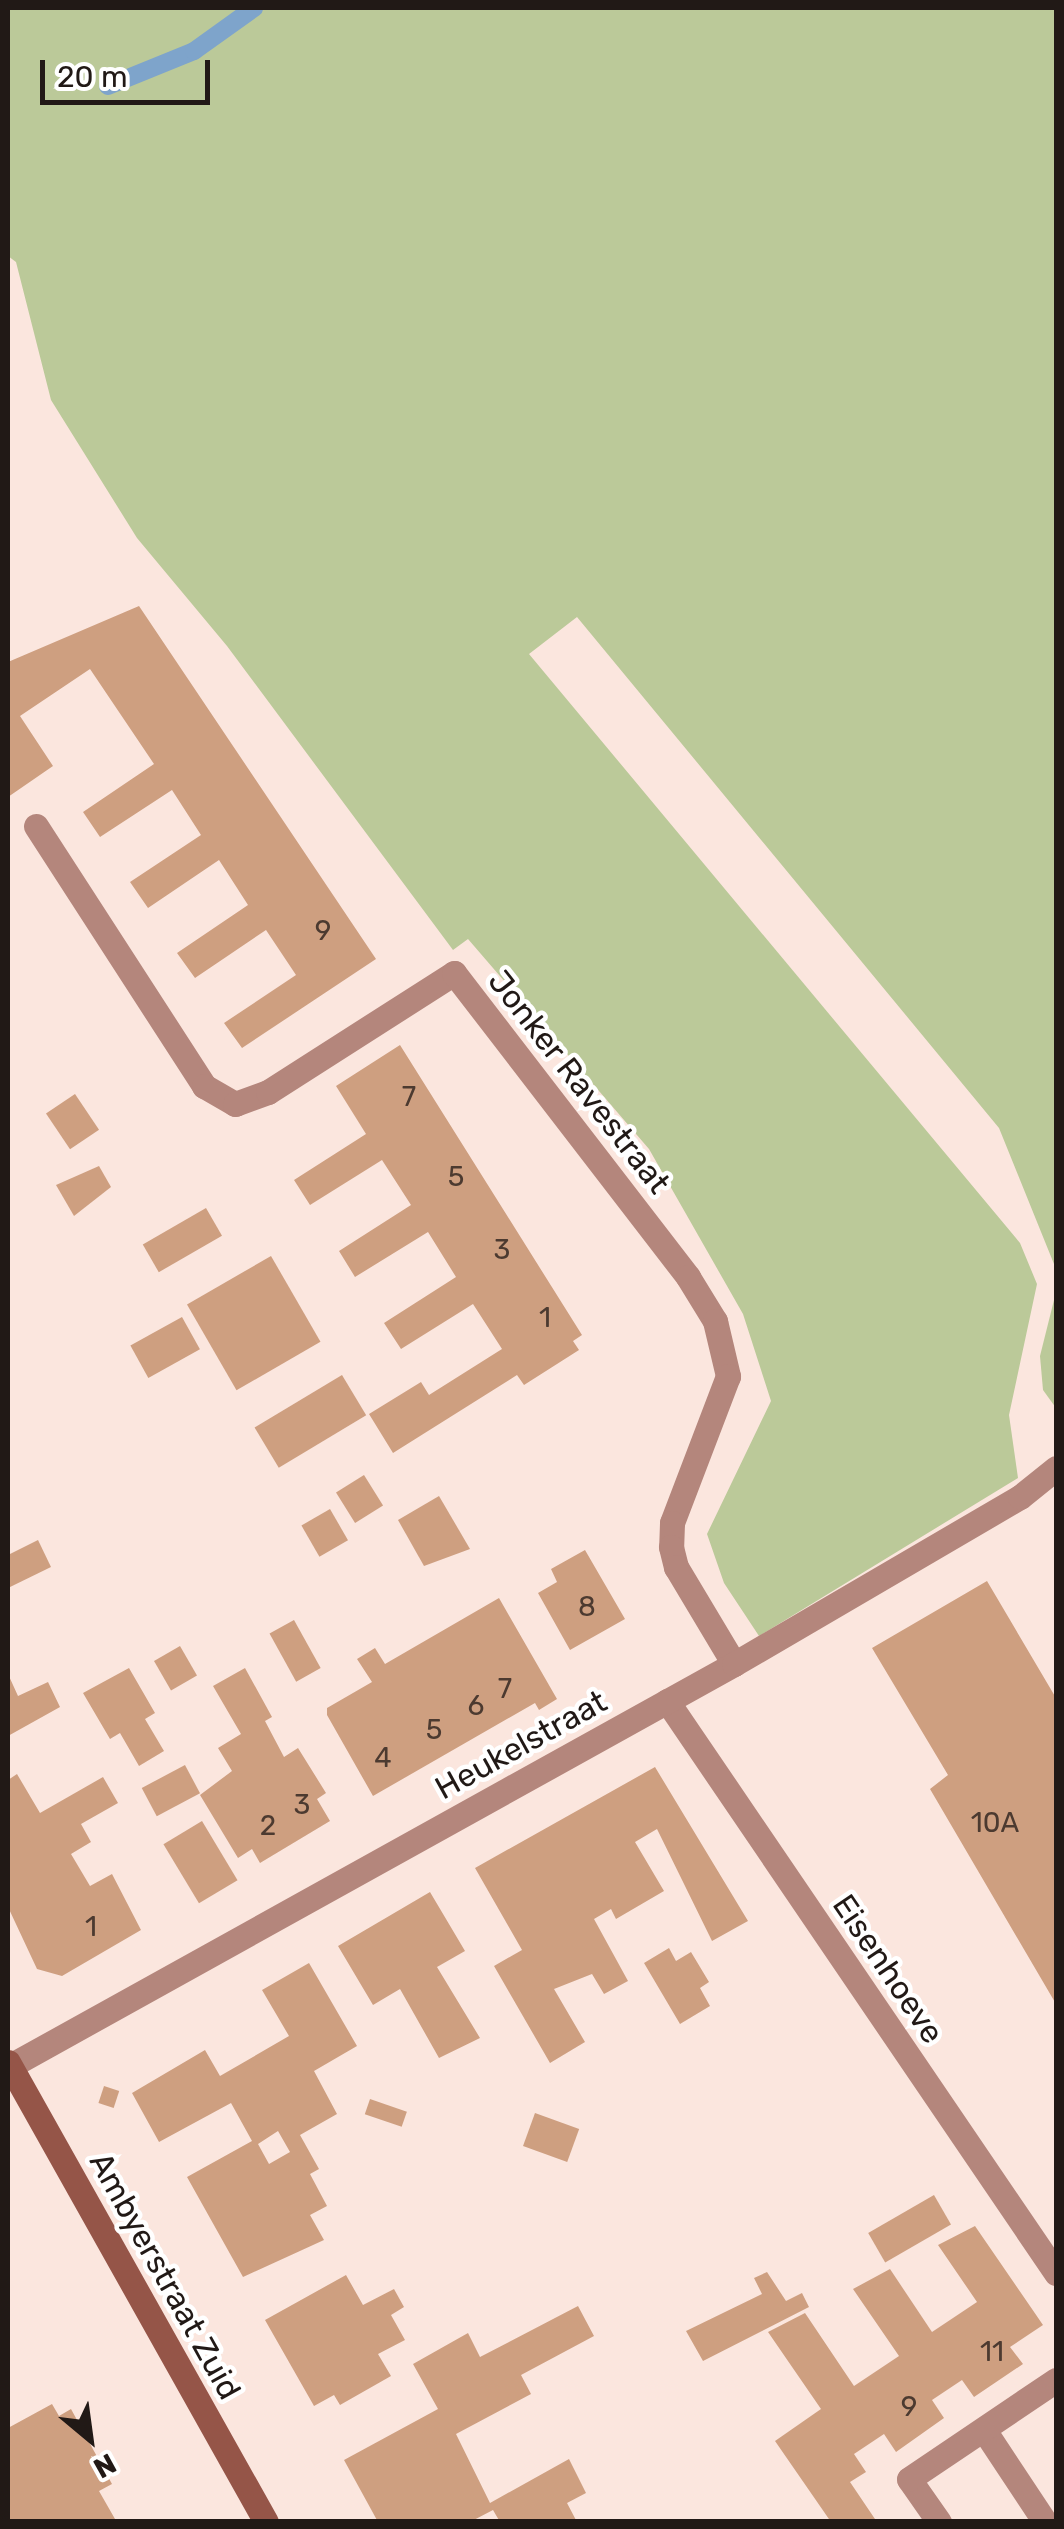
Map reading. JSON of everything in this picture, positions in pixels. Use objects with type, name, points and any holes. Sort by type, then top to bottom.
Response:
[{"type":"street","name":"Jonker Ravestraat","points":[[36,826],[204,1086],[235,1104],[268,1092],[454,973],[688,1277],[715,1321],[728,1376],[672,1524],[671,1546],[676,1567],[734,1664]]},
{"type":"street","name":"Heukelstraat","points":[[9,2064],[734,1664],[1020,1497],[1056,1468]]},
{"type":"street","name":"Eisenhoeve","points":[[667,1701],[1056,2273]]},
{"type":"street","name":"Ambyerstraat Zuid","points":[[9,2064],[266,2522]]},
{"type":"street","points":[[939,2522],[909,2479],[1056,2380]]},
{"type":"street","points":[[984,2430],[1046,2522]]},
{"type":"green space","points":[[8,8],[1056,8],[1056,1269],[999,1128],[577,617],[529,654],[1020,1243],[1037,1284],[1009,1415],[1018,1478],[759,1636],[724,1583],[707,1534],[771,1401],[743,1314],[649,1149],[468,939],[453,950],[227,646],[137,538],[51,400],[16,262],[8,256]]},
{"type":"green space","points":[[1056,1292],[1056,1408],[1043,1390],[1040,1356]]},
{"type":"building","points":[[139,606],[376,959],[242,1048],[224,1023],[296,975],[266,930],[195,978],[177,953],[248,905],[219,860],[148,908],[130,882],[201,835],[172,790],[100,837],[83,812],[154,764],[90,669],[20,716],[53,766],[8,797],[8,662]]},
{"type":"building","points":[[400,1045],[582,1335],[573,1341],[579,1350],[524,1385],[517,1375],[393,1453],[369,1414],[421,1382],[429,1395],[502,1349],[473,1304],[401,1349],[384,1323],[456,1277],[428,1232],[355,1277],[339,1251],[411,1205],[382,1160],[310,1205],[294,1180],[366,1134],[336,1086]]},
{"type":"building","points":[[75,1094],[99,1130],[70,1149],[46,1114]]},
{"type":"building","points":[[99,1166],[111,1187],[74,1216],[56,1185]]},
{"type":"building","points":[[206,1208],[222,1236],[159,1272],[143,1244]]},
{"type":"building","points":[[271,1256],[320,1342],[236,1390],[187,1304]]},
{"type":"building","points":[[182,1317],[200,1349],[148,1378],[130,1346]]},
{"type":"building","points":[[342,1375],[366,1415],[279,1468],[255,1428]]},
{"type":"building","points":[[364,1475],[383,1506],[355,1523],[336,1492]]},
{"type":"building","points":[[439,1496],[470,1549],[424,1566],[398,1520]]},
{"type":"building","points":[[330,1509],[348,1540],[319,1557],[301,1526]]},
{"type":"building","points":[[38,1540],[51,1567],[8,1588],[8,1555]]},
{"type":"building","points":[[585,1550],[625,1619],[570,1650],[538,1593],[557,1582],[551,1569]]},
{"type":"building","points":[[987,1581],[1056,1698],[1056,2004],[930,1789],[948,1775],[872,1648]]},
{"type":"building","points":[[499,1598],[557,1699],[539,1710],[535,1703],[373,1796],[327,1715],[327,1708],[372,1682],[357,1659],[375,1648],[385,1664]]},
{"type":"building","points":[[294,1620],[321,1668],[296,1682],[270,1634]]},
{"type":"building","points":[[180,1646],[197,1675],[171,1690],[154,1661]]},
{"type":"building","points":[[129,1668],[155,1713],[145,1719],[164,1751],[139,1766],[120,1733],[110,1739],[83,1693]]},
{"type":"building","points":[[245,1668],[272,1717],[265,1721],[284,1757],[298,1748],[326,1793],[317,1799],[330,1821],[260,1863],[252,1849],[238,1858],[200,1795],[232,1771],[218,1748],[241,1734],[213,1686]]},
{"type":"building","points":[[8,1674],[18,1696],[48,1682],[60,1707],[8,1736]]},
{"type":"building","points":[[185,1765],[200,1793],[157,1816],[142,1788]]},
{"type":"building","points":[[655,1767],[748,1921],[712,1941],[657,1829],[635,1842],[664,1891],[616,1919],[611,1909],[594,1919],[628,1981],[604,1994],[592,1974],[554,1989],[585,2042],[550,2063],[494,1966],[522,1950],[475,1868]]},
{"type":"building","points":[[17,1774],[40,1813],[103,1777],[118,1803],[81,1824],[91,1842],[71,1854],[90,1886],[112,1874],[141,1930],[62,1976],[37,1969],[8,1907],[8,1780]]},
{"type":"building","points":[[202,1821],[238,1880],[199,1903],[163,1844]]},
{"type":"building","points":[[430,1892],[465,1951],[437,1967],[480,2038],[439,2058],[400,1989],[373,2005],[338,1946]]},
{"type":"building","points":[[669,1948],[676,1961],[691,1952],[709,1982],[700,1988],[710,2006],[680,2024],[644,1963]]},
{"type":"building","points":[[309,1963],[357,2046],[314,2071],[337,2114],[300,2135],[319,2169],[310,2174],[327,2206],[310,2215],[324,2240],[243,2277],[187,2177],[252,2141],[231,2103],[159,2142],[132,2093],[205,2050],[220,2076],[289,2036],[262,1990]],"holes":[[[278,2131],[290,2152],[269,2164],[258,2144]]]},
{"type":"building","points":[[104,2086],[119,2091],[114,2108],[98,2103]]},
{"type":"building","points":[[370,2099],[407,2112],[402,2127],[365,2114]]},
{"type":"building","points":[[535,2113],[579,2129],[567,2162],[523,2146]]},
{"type":"building","points":[[934,2195],[951,2224],[885,2262],[868,2233]]},
{"type":"building","points":[[975,2226],[1043,2325],[1010,2347],[1023,2364],[974,2397],[962,2380],[932,2400],[944,2418],[896,2452],[884,2434],[854,2454],[866,2472],[850,2482],[877,2522],[831,2522],[775,2441],[821,2409],[768,2332],[805,2313],[854,2386],[899,2356],[853,2289],[890,2269],[932,2332],[977,2302],[938,2245]]},
{"type":"building","points":[[767,2272],[786,2301],[802,2293],[809,2307],[703,2361],[686,2331],[762,2294],[754,2278]]},
{"type":"building","points":[[346,2275],[363,2305],[394,2289],[404,2307],[391,2315],[405,2340],[378,2354],[391,2376],[340,2405],[334,2395],[314,2406],[265,2320]]},
{"type":"building","points":[[578,2306],[594,2336],[521,2375],[531,2394],[456,2434],[490,2503],[569,2459],[586,2493],[567,2503],[577,2522],[500,2522],[493,2510],[470,2522],[378,2522],[344,2460],[438,2409],[413,2364],[468,2333],[480,2357]]},
{"type":"building","points":[[52,2404],[59,2416],[71,2409],[112,2484],[99,2491],[115,2519],[110,2522],[8,2522],[8,2428]]},
{"type":"waterway","points":[[108,86],[194,51],[254,8]]}]
